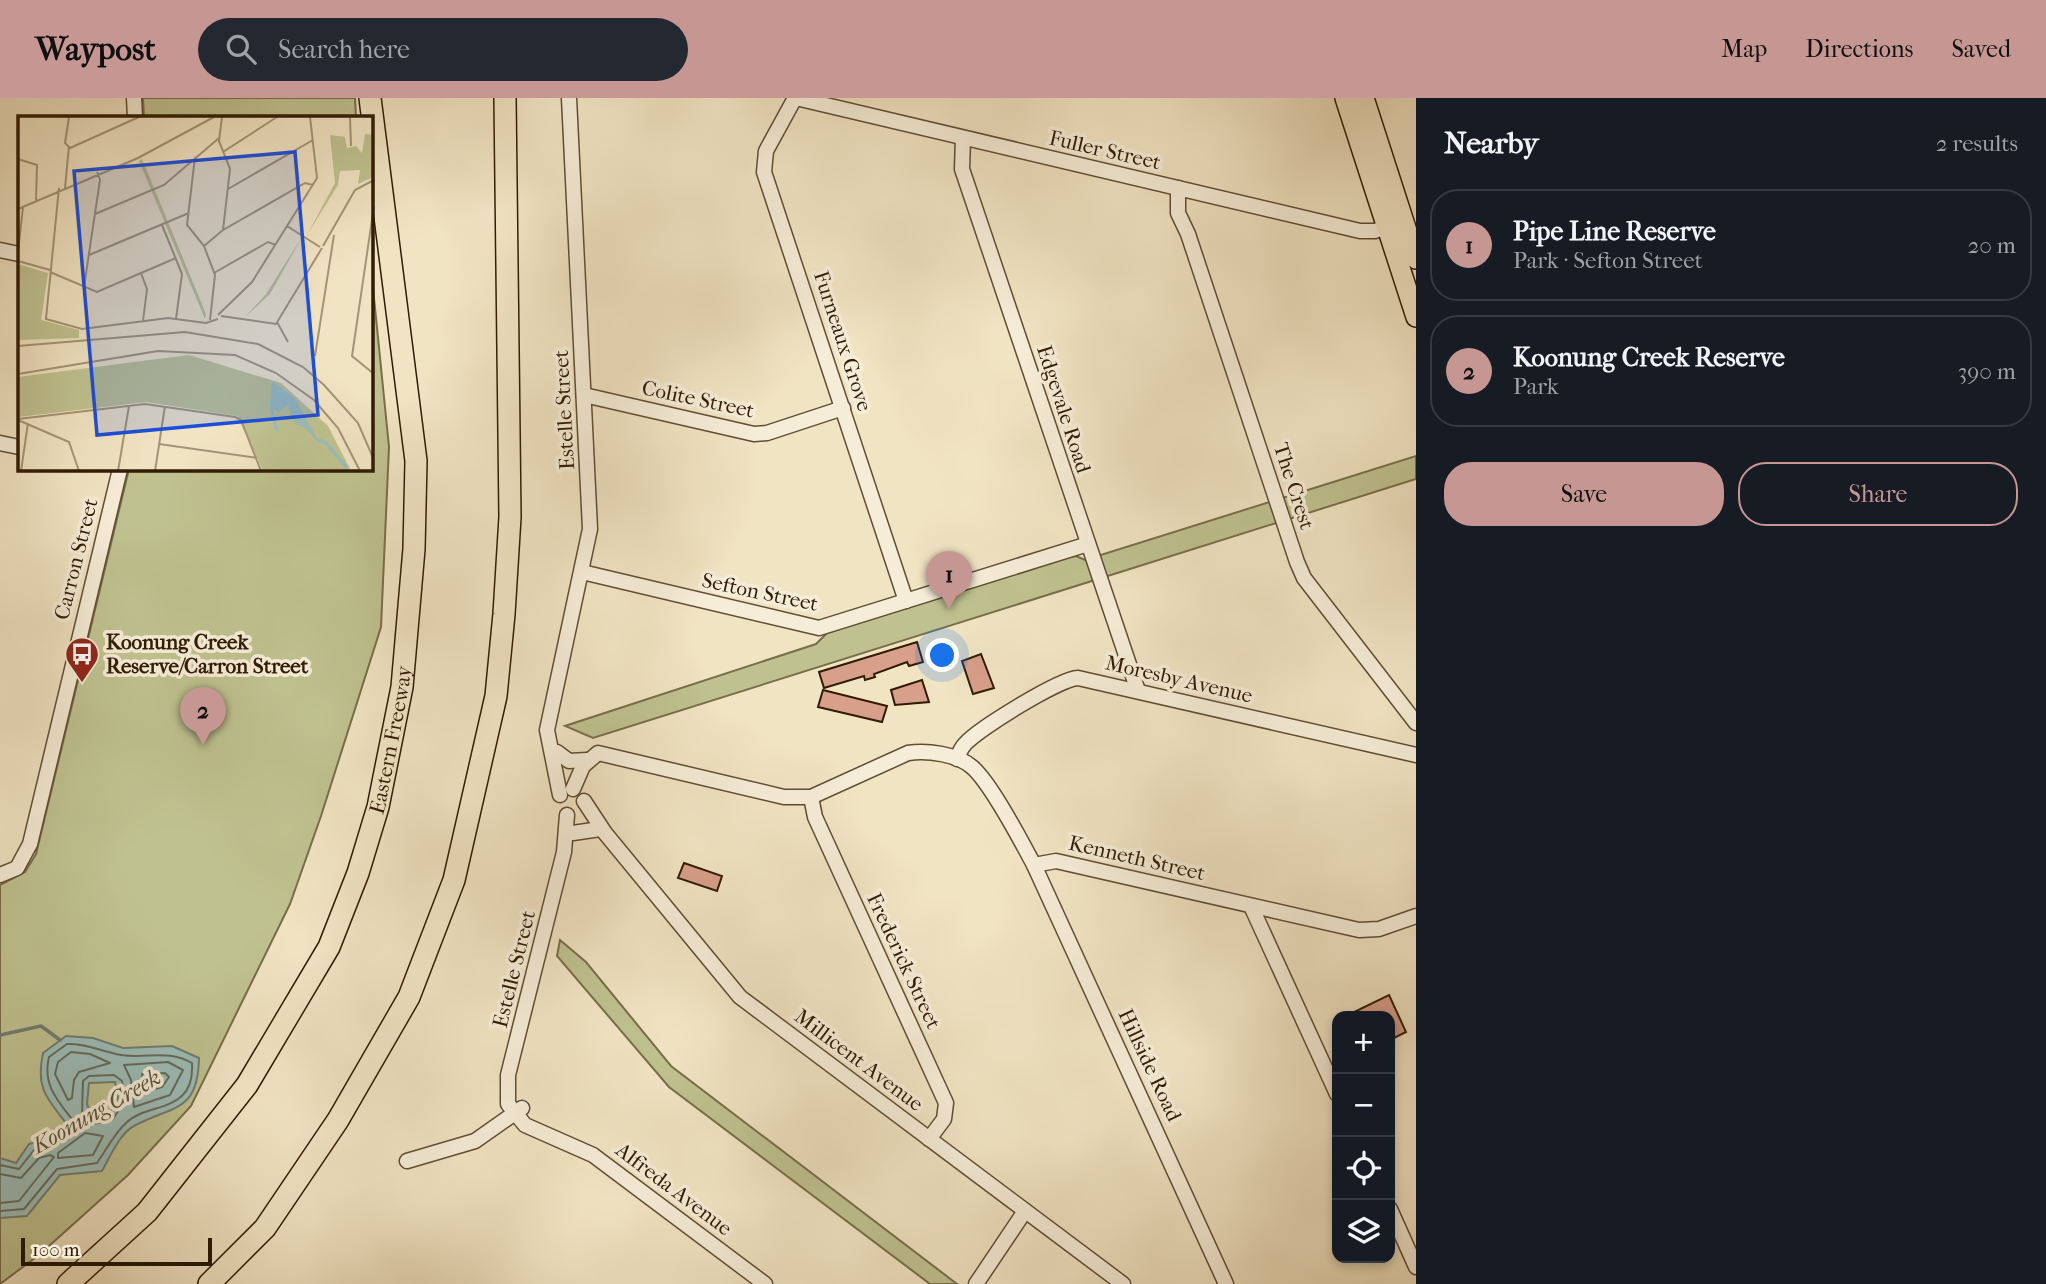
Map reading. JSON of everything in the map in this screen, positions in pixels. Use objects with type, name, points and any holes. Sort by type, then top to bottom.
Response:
[{"type":"highway","name":"Eastern Freeway","points":[[370,98],[372,116]]},
{"type":"highway","points":[[209,1284],[265,1228],[338,1120],[408,997],[457,868],[496,696],[505,614],[510,517],[505,98]]},
{"type":"highway","name":"Eastern Freeway","points":[[68,1284],[147,1212],[247,1085],[329,947],[358,873],[378,807],[402,687],[414,549],[416,461],[373,130]]},
{"type":"main road","points":[[1345,98],[1395,224],[1416,259]]},
{"type":"main road","points":[[1364,98],[1416,317]]},
{"type":"street","points":[[134,98],[135,116]]},
{"type":"street","name":"Estelle Street","points":[[518,1111],[515,1055],[574,801],[547,738],[590,529],[569,98]]},
{"type":"street","name":"Fuller Street","points":[[795,98],[1360,231],[1395,224]]},
{"type":"street","name":"Furneaux Grove","points":[[795,98],[769,143],[764,158],[764,172],[906,601]]},
{"type":"street","name":"Edgevale Road","points":[[963,138],[962,169],[1138,691]]},
{"type":"street","name":"The Crest","points":[[1183,190],[1178,213],[1188,234],[1300,570],[1416,723]]},
{"type":"street","points":[[0,250],[18,254]]},
{"type":"street","name":"Colite Street","points":[[584,395],[754,434],[767,433],[843,408]]},
{"type":"street","points":[[0,443],[18,447]]},
{"type":"street","name":"Carron Street","points":[[0,875],[22,863],[30,844],[115,471]]},
{"type":"street","name":"Sefton Street","points":[[582,572],[814,628],[829,626],[1088,544]]},
{"type":"street","name":"Moresby Avenue","points":[[957,759],[970,739],[1062,681],[1085,678],[1416,755]]},
{"type":"street","name":"Estelle Street","points":[[550,716],[557,752],[574,801],[573,833],[564,852]]},
{"type":"street","points":[[557,752],[569,761],[587,760],[597,753],[783,797],[811,797],[908,753],[925,752],[957,759],[972,766],[982,778],[1034,865]]},
{"type":"street","points":[[574,801],[587,760]]},
{"type":"street","points":[[574,801],[592,766],[602,761],[620,760]]},
{"type":"street","name":"Frederick Street","points":[[811,797],[815,817],[946,1103],[944,1119],[929,1139]]},
{"type":"street","name":"Millicent Avenue","points":[[574,801],[603,831],[740,997],[1123,1284]]},
{"type":"street","points":[[573,833],[586,828],[603,831]]},
{"type":"street","name":"Kenneth Street","points":[[1034,865],[1056,861],[1366,931],[1416,916]]},
{"type":"street","name":"Hillside Road","points":[[1034,865],[1226,1284]]},
{"type":"street","points":[[1251,906],[1332,1083]]},
{"type":"street","points":[[407,1161],[475,1141],[518,1111]]},
{"type":"street","name":"Alfreda Avenue","points":[[518,1111],[553,1135],[593,1155],[765,1284]]},
{"type":"street","points":[[976,1284],[1028,1213]]},
{"type":"street","points":[[1395,1220],[1416,1266]]},
{"type":"green space","points":[[143,98],[355,98],[356,116],[144,116]]},
{"type":"green space","points":[[373,288],[389,447],[381,627],[290,904],[191,1106],[128,1175],[39,1255],[0,1284],[0,885],[25,872],[36,854],[129,471],[373,471]]},
{"type":"green space","points":[[1416,456],[1416,479],[593,738],[565,726],[816,644],[827,633],[1065,558],[1076,556],[1085,560]]},
{"type":"green space","points":[[560,940],[586,962],[671,1066],[957,1284],[930,1284],[669,1087],[557,956]]},
{"type":"water","points":[[66,1036],[93,1038],[123,1048],[172,1046],[199,1058],[194,1089],[188,1099],[171,1110],[129,1129],[102,1171],[60,1175],[27,1216],[0,1218],[0,1158],[16,1163],[29,1144],[54,1137],[69,1127],[49,1101],[42,1085],[43,1053]],"holes":[[[115,1082],[118,1098],[110,1113],[93,1119],[87,1104],[89,1083]]]},
{"type":"building","points":[[917,642],[923,662],[909,666],[907,662],[874,674],[875,677],[865,680],[864,676],[824,688],[819,672]]},
{"type":"building","points":[[981,654],[994,688],[973,694],[962,661]]},
{"type":"building","points":[[922,680],[929,702],[895,705],[891,690]]},
{"type":"building","points":[[823,690],[887,706],[882,722],[818,707]]},
{"type":"building","points":[[684,863],[722,876],[717,891],[678,878]]},
{"type":"building","points":[[1389,995],[1406,1032],[1395,1038],[1395,1011],[1356,1011]]},
{"type":"waterway","points":[[0,1035],[41,1026],[60,1040]]},
{"type":"place","name":"Pipe Line Reserve","points":[[949,609]]},
{"type":"place","name":"Koonung Creek Reserve/Carron Street","points":[[82,684]]},
{"type":"place","name":"Koonung Creek Reserve","points":[[203,745]]},
{"type":"water label","name":"Koonung Creek","points":[[96,1111]]}]
